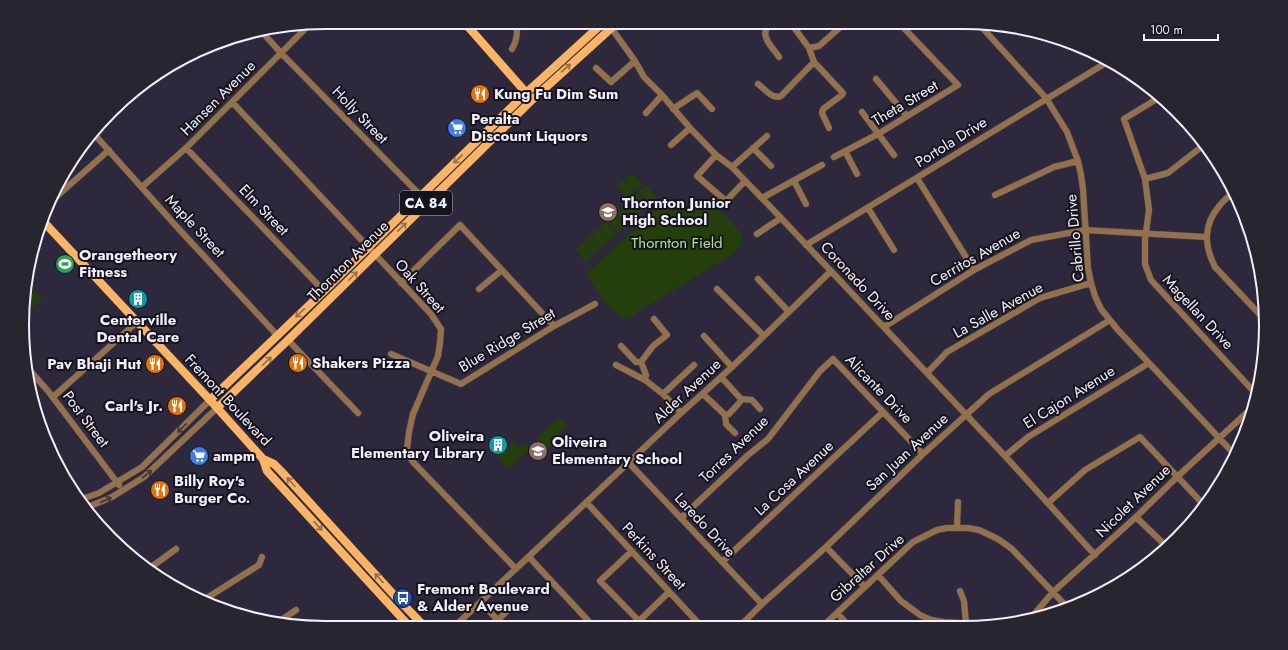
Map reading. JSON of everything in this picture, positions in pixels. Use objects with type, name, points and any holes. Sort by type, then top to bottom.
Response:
[{"type":"main road","points":[[470,29],[532,100]]},
{"type":"main road","name":"Thornton Avenue","points":[[210,400],[324,291],[420,195],[526,93],[601,29]]},
{"type":"main road","name":"Thornton Avenue","points":[[217,408],[532,100],[602,29]]},
{"type":"main road","name":"Fremont Boulevard","points":[[47,225],[264,459],[274,464],[281,471],[418,621]]},
{"type":"main road","name":"Fremont Boulevard","points":[[264,459],[267,471],[404,621]]},
{"type":"street","points":[[512,49],[517,41],[518,29]]},
{"type":"street","name":"Coronado Drive","points":[[611,29],[635,61],[644,77],[662,95],[690,128],[716,155],[732,167],[781,218],[966,414],[1095,555]]},
{"type":"street","points":[[766,29],[766,39],[779,57]]},
{"type":"street","points":[[795,29],[809,48],[814,62],[843,93],[823,109],[822,113],[829,128]]},
{"type":"street","points":[[809,48],[819,46],[837,29]]},
{"type":"street","name":"Theta Street","points":[[834,157],[865,142],[958,86],[905,29]]},
{"type":"street","name":"Hansen Avenue","points":[[142,187],[186,148],[304,30]]},
{"type":"street","name":"Cabrillo Drive","points":[[985,30],[1046,98],[1067,132],[1078,161],[1083,189],[1088,268],[1095,296],[1101,309],[1231,450]]},
{"type":"street","name":"Holly Street","points":[[265,35],[420,195]]},
{"type":"street","points":[[596,68],[611,82],[635,61]]},
{"type":"street","points":[[758,84],[774,97],[778,98],[814,62]]},
{"type":"street","name":"Portola Drive","points":[[806,245],[1103,65]]},
{"type":"street","points":[[876,79],[907,116]]},
{"type":"street","points":[[673,109],[697,93],[712,109]]},
{"type":"street","points":[[646,113],[662,95]]},
{"type":"street","name":"Magellan Drive","points":[[1155,100],[1124,119],[1145,179],[1148,210],[1145,264],[1151,280],[1252,389]]},
{"type":"street","name":"Oak Street","points":[[232,102],[369,247],[374,255],[400,283],[431,314],[441,329],[438,356],[413,414],[407,449],[413,462],[516,569]]},
{"type":"street","points":[[862,112],[894,155]]},
{"type":"street","points":[[671,145],[690,128]]},
{"type":"street","points":[[732,167],[767,136]]},
{"type":"street","name":"Maple Street","points":[[97,137],[277,335]]},
{"type":"street","name":"Elm Street","points":[[186,148],[324,291]]},
{"type":"street","points":[[753,148],[771,166]]},
{"type":"street","points":[[1145,179],[1168,173],[1200,148]]},
{"type":"street","points":[[61,193],[109,150]]},
{"type":"street","points":[[845,151],[857,174]]},
{"type":"street","points":[[716,155],[697,176],[726,201],[745,181]]},
{"type":"street","points":[[995,195],[1054,167],[1078,161]]},
{"type":"street","points":[[762,198],[822,165]]},
{"type":"street","points":[[917,178],[974,270]]},
{"type":"street","points":[[794,181],[806,204]]},
{"type":"street","points":[[1229,196],[1219,205],[1210,221],[1206,238],[1210,257],[1215,267],[1258,312]]},
{"type":"street","points":[[868,208],[894,250]]},
{"type":"street","points":[[757,234],[781,218]]},
{"type":"street","points":[[400,283],[460,225],[554,326]]},
{"type":"street","name":"Cerritos Avenue","points":[[884,327],[974,270],[1031,240],[1085,230],[1206,238]]},
{"type":"street","points":[[480,289],[502,270]]},
{"type":"street","name":"Alder Avenue","points":[[460,621],[681,413],[732,367],[831,272]]},
{"type":"street","points":[[758,279],[789,312]]},
{"type":"street","name":"La Salle Avenue","points":[[927,374],[947,352],[1040,298],[1091,283]]},
{"type":"street","points":[[717,289],[764,336]]},
{"type":"street","name":"Blue Ridge Street","points":[[432,371],[461,384],[554,326],[595,304]]},
{"type":"street","points":[[641,362],[653,346],[667,335],[654,319]]},
{"type":"street","name":"San Juan Avenue","points":[[745,621],[989,394],[1110,320]]},
{"type":"street","points":[[53,397],[137,322]]},
{"type":"street","points":[[704,336],[732,367]]},
{"type":"street","points":[[288,340],[358,413]]},
{"type":"street","points":[[621,346],[636,362],[641,362]]},
{"type":"street","points":[[391,354],[432,371]]},
{"type":"street","name":"Alicante Drive","points":[[833,359],[923,454]]},
{"type":"street","name":"Torres Avenue","points":[[681,518],[748,455],[768,439],[820,371],[833,359]]},
{"type":"street","points":[[641,362],[646,375],[645,380]]},
{"type":"street","name":"El Cajon Avenue","points":[[1005,456],[1028,437],[1149,363]]},
{"type":"street","points":[[616,365],[645,380],[663,394],[681,413]]},
{"type":"street","points":[[663,394],[694,365]]},
{"type":"street","name":"Post Street","points":[[34,375],[53,397],[123,491]]},
{"type":"street","points":[[721,377],[741,399],[752,400],[760,409]]},
{"type":"street","points":[[703,394],[725,415],[726,424],[735,433]]},
{"type":"street","points":[[725,415],[729,414],[741,399]]},
{"type":"street","name":"Thornton Avenue","points":[[85,498],[100,493],[142,467],[210,400]]},
{"type":"street","name":"Thornton Avenue","points":[[91,506],[112,497],[144,477],[217,408]]},
{"type":"street","name":"La Cosa Avenue","points":[[722,562],[883,412]]},
{"type":"street","name":"Nicolet Avenue","points":[[1036,612],[1053,592],[1095,555],[1245,414]]},
{"type":"street","points":[[1048,503],[1085,470],[1140,437],[1200,501]]},
{"type":"street","name":"Laredo Drive","points":[[629,463],[762,604]]},
{"type":"street","points":[[957,528],[958,502]]},
{"type":"street","name":"Perkins Street","points":[[587,503],[697,621]]},
{"type":"street","points":[[1136,517],[1163,543]]},
{"type":"street","name":"Gibraltar Drive","points":[[828,621],[913,542],[937,530],[947,528],[979,530],[998,539],[1012,549],[1063,603]]},
{"type":"street","points":[[826,547],[865,587]]},
{"type":"street","points":[[153,566],[176,549]]},
{"type":"street","points":[[632,551],[600,581],[639,621],[669,592]]},
{"type":"street","points":[[209,597],[260,564],[262,557]]},
{"type":"street","points":[[529,557],[589,621]]},
{"type":"street","points":[[878,575],[901,601],[920,615],[938,621]]},
{"type":"street","points":[[960,591],[964,601],[966,621]]},
{"type":"street","points":[[481,602],[498,620],[510,608]]},
{"type":"street","points":[[285,618],[296,610]]},
{"type":"street","points":[[836,613],[844,621]]},
{"type":"green space","points":[[632,173],[643,185],[636,191],[625,179]]},
{"type":"green space","points":[[624,180],[635,192],[628,198],[617,186]]},
{"type":"green space","points":[[646,185],[657,198],[650,204],[639,192]]},
{"type":"green space","points":[[638,193],[649,205],[642,212],[631,199]]},
{"type":"green space","points":[[630,200],[641,212],[634,219],[623,206]]},
{"type":"green space","name":"Thornton Field","points":[[666,201],[670,203],[719,210],[740,232],[742,236],[741,245],[736,252],[630,317],[620,318],[603,300],[586,274]]},
{"type":"green space","points":[[622,207],[634,220],[626,226],[615,214]]},
{"type":"green space","points":[[614,214],[625,227],[618,233],[607,221]]},
{"type":"green space","points":[[606,222],[617,234],[610,241],[599,228]]},
{"type":"green space","points":[[598,229],[609,241],[602,248],[591,235]]},
{"type":"green space","points":[[590,236],[601,249],[594,255],[583,243]]},
{"type":"green space","points":[[582,243],[593,256],[586,262],[575,250]]},
{"type":"green space","points":[[32,287],[42,299],[30,310]]},
{"type":"green space","points":[[559,418],[567,426],[558,434],[560,437],[546,450],[536,439]]},
{"type":"green space","points":[[512,441],[518,448],[523,443],[529,450],[520,459],[507,445]]},
{"type":"green space","points":[[506,446],[519,459],[509,469],[496,455]]},
{"type":"place","name":"Kung Fu Dim Sum","points":[[480,94]]},
{"type":"place","name":"Peralta Discount Liquors","points":[[457,128]]},
{"type":"place","name":"Thornton Junior High School","points":[[608,212]]},
{"type":"place","name":"Orangetheory Fitness","points":[[65,264]]},
{"type":"place","name":"Centerville Dental Care","points":[[138,299]]},
{"type":"place","name":"Shakers Pizza","points":[[298,363]]},
{"type":"place","name":"Pav Bhaji Hut","points":[[155,364]]},
{"type":"place","name":"Carl's Jr.","points":[[177,406]]},
{"type":"place","name":"Oliveira Elementary Library","points":[[498,445]]},
{"type":"place","name":"Oliveira Elementary School","points":[[538,451]]},
{"type":"place","name":"ampm","points":[[199,456]]},
{"type":"place","name":"Billy Roy's Burger Co.","points":[[160,490]]},
{"type":"place","name":"Fremont Boulevard & Alder Avenue","points":[[403,598]]}]
